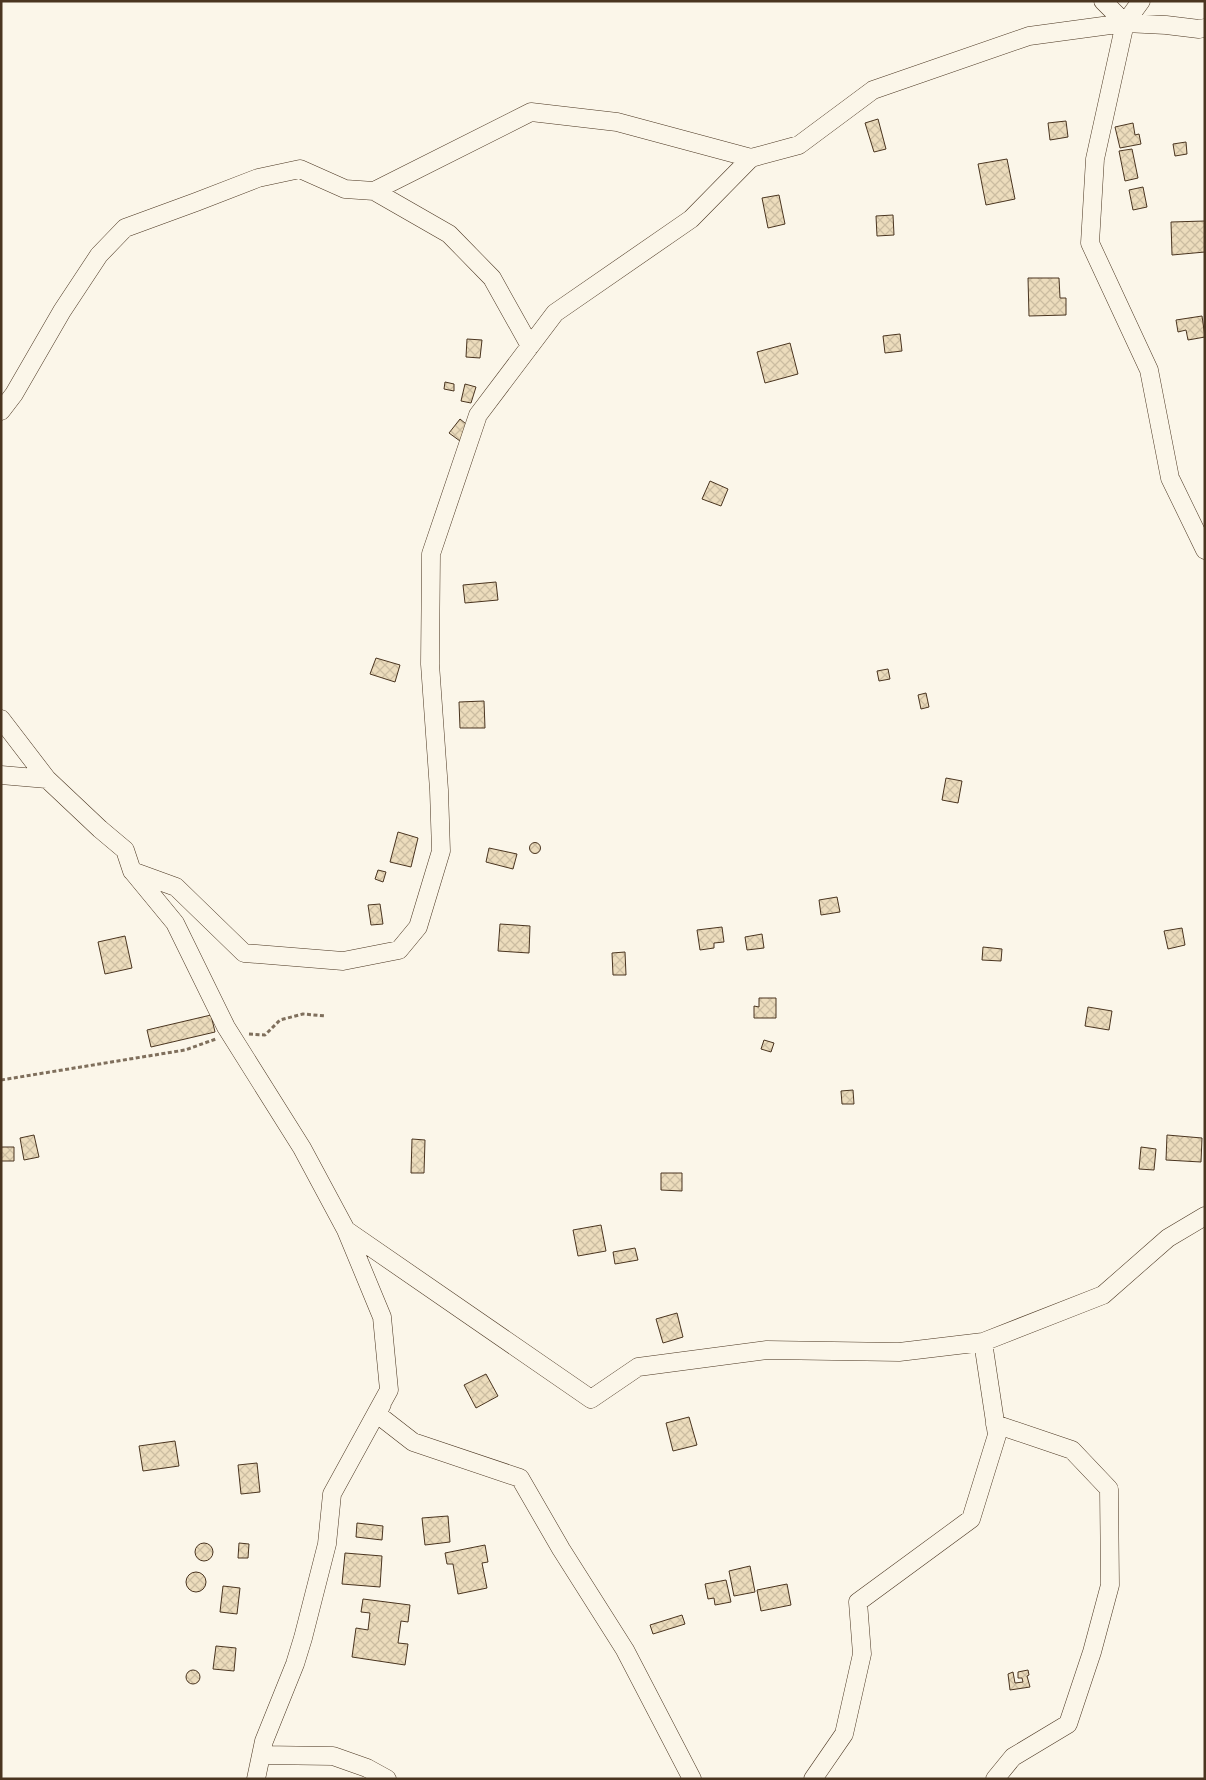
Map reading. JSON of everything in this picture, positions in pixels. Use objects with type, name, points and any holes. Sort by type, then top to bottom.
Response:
[{"type":"street","points":[[1102,1],[1125,23]]},
{"type":"street","points":[[1141,1],[1125,23],[1095,159],[1090,243],[1149,370],[1170,478],[1205,550]]},
{"type":"street","points":[[132,871],[176,887],[244,953],[343,961],[399,950],[418,927],[441,851],[439,790],[430,664],[431,554],[478,415],[555,313],[691,218],[751,158],[799,144],[872,90],[1029,36],[1125,23],[1166,25],[1199,30],[1205,28]]},
{"type":"street","points":[[374,191],[531,112],[617,122],[751,158]]},
{"type":"street","points":[[1,411],[14,394],[62,311],[99,255],[125,228],[258,178],[300,169],[345,190],[374,191],[449,234],[492,278],[530,346]]},
{"type":"street","points":[[1,719],[47,779],[100,830],[125,850],[132,871],[175,924],[230,1034],[302,1148],[346,1230],[382,1318],[389,1390],[376,1414],[413,1442],[520,1478],[561,1549],[625,1650],[692,1779]]},
{"type":"street","points":[[1,775],[47,779]]},
{"type":"street","points":[[346,1230],[591,1399],[638,1367],[767,1350],[899,1352],[983,1342],[1103,1295],[1168,1238],[1205,1216]]},
{"type":"street","points":[[813,1779],[844,1734],[862,1654],[858,1602],[971,1519],[997,1435],[983,1342]]},
{"type":"street","points":[[256,1779],[264,1741],[295,1664],[303,1638],[326,1544],[332,1494],[389,1390]]},
{"type":"street","points":[[995,1424],[1072,1450],[1109,1490],[1110,1585],[1092,1652],[1068,1724],[1013,1757],[995,1779]]},
{"type":"street","points":[[262,1755],[334,1756],[367,1768],[387,1779]]},
{"type":"path","points":[[1,1080],[185,1050],[230,1034],[265,1035],[280,1020],[303,1014],[326,1016]]},
{"type":"building","points":[[878,119],[886,149],[874,152],[865,123]]},
{"type":"building","points":[[1066,121],[1068,137],[1050,140],[1048,123]]},
{"type":"building","points":[[1133,123],[1135,135],[1139,134],[1141,144],[1120,148],[1115,127]]},
{"type":"building","points":[[1186,142],[1187,154],[1175,156],[1173,144]]},
{"type":"building","points":[[1132,149],[1138,178],[1125,181],[1119,151]]},
{"type":"building","points":[[1007,159],[1015,199],[986,205],[978,164]]},
{"type":"building","points":[[1143,187],[1147,207],[1133,210],[1129,190]]},
{"type":"building","points":[[779,195],[785,224],[768,228],[762,198]]},
{"type":"building","points":[[893,215],[894,235],[877,236],[876,216]]},
{"type":"building","points":[[1205,221],[1205,252],[1172,255],[1171,222]]},
{"type":"building","points":[[1028,278],[1059,278],[1060,298],[1066,298],[1066,315],[1029,316]]},
{"type":"building","points":[[1202,316],[1205,337],[1188,340],[1186,330],[1178,332],[1176,320]]},
{"type":"building","points":[[900,334],[902,351],[885,353],[883,336]]},
{"type":"building","points":[[467,339],[482,340],[480,358],[466,357]]},
{"type":"building","points":[[790,343],[798,374],[765,383],[757,352]]},
{"type":"building","points":[[445,382],[454,384],[454,391],[444,389]]},
{"type":"building","points":[[465,384],[476,387],[471,403],[461,401]]},
{"type":"building","points":[[460,419],[471,428],[460,441],[449,433]]},
{"type":"building","points":[[710,481],[728,489],[721,506],[702,499]]},
{"type":"building","points":[[496,582],[498,600],[465,603],[463,585]]},
{"type":"building","points":[[376,658],[400,665],[395,682],[370,674]]},
{"type":"building","points":[[888,669],[890,679],[879,681],[877,671]]},
{"type":"building","points":[[926,693],[929,707],[921,709],[918,695]]},
{"type":"building","points":[[484,701],[485,728],[460,728],[459,702]]},
{"type":"building","points":[[946,778],[962,781],[958,803],[942,800]]},
{"type":"building","points":[[398,832],[418,838],[411,867],[390,862]]},
{"type":"building","points":[[535,842],[541,848],[535,854],[529,848]]},
{"type":"building","points":[[489,848],[517,854],[513,869],[486,862]]},
{"type":"building","points":[[378,870],[386,872],[383,882],[375,879]]},
{"type":"building","points":[[837,897],[840,912],[821,915],[819,900]]},
{"type":"building","points":[[380,904],[383,924],[371,925],[368,905]]},
{"type":"building","points":[[500,924],[530,926],[529,953],[498,951]]},
{"type":"building","points":[[722,927],[724,942],[714,943],[714,948],[700,950],[697,930]]},
{"type":"building","points":[[1182,928],[1185,945],[1168,949],[1164,931]]},
{"type":"building","points":[[762,934],[764,948],[747,950],[745,937]]},
{"type":"building","points":[[125,936],[132,968],[105,974],[98,942]]},
{"type":"building","points":[[983,947],[1002,949],[1001,961],[982,960]]},
{"type":"building","points":[[625,952],[626,975],[613,975],[612,953]]},
{"type":"building","points":[[759,998],[776,998],[776,1018],[754,1018],[754,1006],[759,1007]]},
{"type":"building","points":[[1088,1007],[1112,1011],[1109,1030],[1085,1026]]},
{"type":"building","points":[[211,1015],[215,1032],[151,1047],[147,1030]]},
{"type":"building","points":[[764,1040],[774,1043],[771,1052],[761,1049]]},
{"type":"building","points":[[853,1090],[854,1104],[842,1104],[841,1091]]},
{"type":"building","points":[[34,1135],[39,1157],[24,1160],[20,1138]]},
{"type":"building","points":[[1167,1135],[1202,1138],[1201,1162],[1166,1160]]},
{"type":"building","points":[[412,1139],[425,1140],[424,1173],[411,1173]]},
{"type":"building","points":[[1,1147],[14,1147],[14,1161],[1,1161]]},
{"type":"building","points":[[1141,1147],[1156,1149],[1154,1170],[1139,1169]]},
{"type":"building","points":[[661,1173],[682,1173],[682,1191],[661,1190]]},
{"type":"building","points":[[601,1225],[606,1251],[578,1256],[573,1230]]},
{"type":"building","points":[[635,1248],[638,1260],[615,1264],[613,1252]]},
{"type":"building","points":[[677,1313],[683,1337],[663,1343],[656,1319]]},
{"type":"building","points":[[486,1374],[498,1396],[476,1408],[464,1385]]},
{"type":"building","points":[[689,1417],[697,1445],[673,1451],[666,1423]]},
{"type":"building","points":[[175,1441],[179,1466],[143,1471],[139,1446]]},
{"type":"building","points":[[257,1463],[260,1492],[241,1494],[238,1465]]},
{"type":"building","points":[[448,1516],[450,1542],[425,1545],[422,1518]]},
{"type":"building","points":[[357,1523],[383,1526],[382,1540],[356,1537]]},
{"type":"building","points":[[200,1543],[208,1543],[213,1548],[211,1559],[200,1561],[195,1556],[195,1548]]},
{"type":"building","points":[[239,1543],[249,1544],[248,1558],[238,1558]]},
{"type":"building","points":[[485,1545],[488,1562],[482,1563],[487,1588],[458,1594],[453,1564],[447,1564],[445,1553]]},
{"type":"building","points":[[345,1553],[382,1556],[380,1587],[342,1584]]},
{"type":"building","points":[[750,1566],[755,1592],[734,1596],[729,1571]]},
{"type":"building","points":[[196,1572],[203,1575],[206,1582],[203,1589],[196,1592],[189,1589],[186,1582],[189,1575]]},
{"type":"building","points":[[726,1580],[731,1602],[715,1605],[714,1598],[708,1599],[705,1584]]},
{"type":"building","points":[[787,1584],[791,1605],[761,1611],[757,1590]]},
{"type":"building","points":[[223,1586],[240,1588],[237,1614],[220,1612]]},
{"type":"building","points":[[363,1599],[410,1605],[408,1622],[401,1621],[398,1643],[408,1644],[405,1665],[352,1657],[356,1628],[368,1630],[370,1613],[361,1612]]},
{"type":"building","points":[[682,1615],[685,1624],[653,1634],[650,1625]]},
{"type":"building","points":[[216,1646],[236,1648],[234,1671],[213,1669]]},
{"type":"building","points":[[193,1670],[198,1672],[200,1677],[198,1682],[193,1684],[188,1682],[186,1677],[188,1672]]},
{"type":"building","points":[[1028,1670],[1029,1675],[1027,1676],[1030,1687],[1010,1690],[1008,1674],[1013,1672],[1015,1683],[1023,1682],[1022,1678],[1018,1678],[1018,1672]]}]
